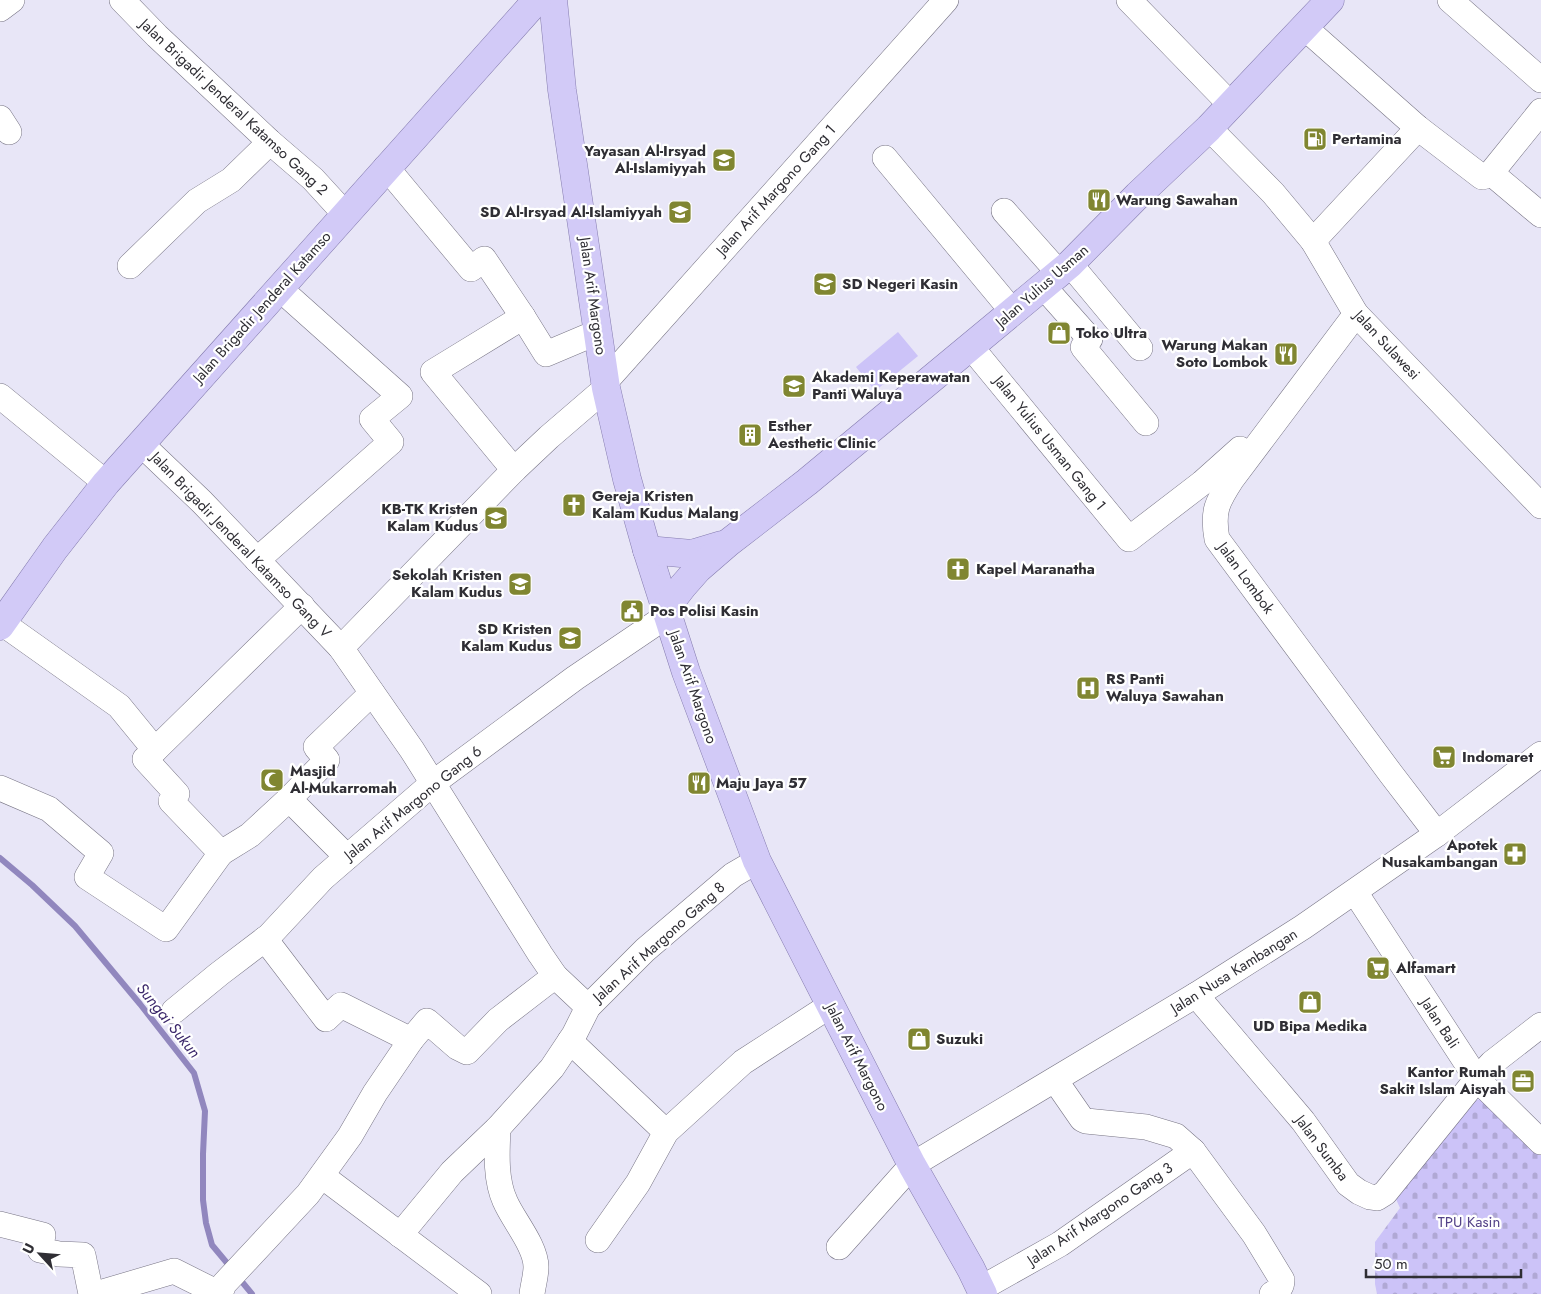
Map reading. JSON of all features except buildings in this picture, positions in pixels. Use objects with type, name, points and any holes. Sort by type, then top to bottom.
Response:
[{"type":"main road","name":"Jalan Brigadir Jenderal Katamso","points":[[1,624],[54,548],[140,443],[537,0]]},
{"type":"main road","name":"Jalan Arif Margono","points":[[553,0],[562,90],[606,385],[627,479],[647,550],[686,672],[757,861],[912,1164],[982,1292]]},
{"type":"main road","name":"Jalan Yulius Usman","points":[[667,612],[683,586],[698,569],[728,543],[807,482],[1057,274],[1209,128],[1330,0]]},
{"type":"main road","name":"Jalan Yulius Usman","points":[[647,550],[692,554],[728,543]]},
{"type":"street","points":[[0,9],[12,0]]},
{"type":"street","name":"Jalan Brigadir Jenderal Katamso Gang 2","points":[[122,0],[157,36],[270,142],[313,179],[345,214]]},
{"type":"street","name":"Jalan Arif Margono Gang 1","points":[[341,648],[514,470],[606,385],[946,0]]},
{"type":"street","points":[[1129,0],[1231,105]]},
{"type":"street","points":[[1450,0],[1541,80]]},
{"type":"street","points":[[1305,28],[1418,128],[1482,177],[1491,173],[1541,111]]},
{"type":"street","name":"Jalan Sulawesi","points":[[1209,128],[1273,193],[1314,241],[1356,314],[1541,506]]},
{"type":"street","points":[[1314,241],[1418,128]]},
{"type":"street","points":[[130,266],[197,201],[231,180],[270,142]]},
{"type":"street","points":[[885,158],[1013,312]]},
{"type":"street","points":[[386,167],[471,269],[484,259],[546,354],[598,332]]},
{"type":"street","points":[[1491,173],[1541,215]]},
{"type":"street","points":[[1004,211],[1057,274],[1140,348]]},
{"type":"street","points":[[1057,274],[1090,339],[1084,347],[1146,423]]},
{"type":"street","points":[[257,560],[391,442],[372,419],[400,396],[279,288]]},
{"type":"street","name":"Jalan Lombok","points":[[1356,314],[1232,479],[1210,492],[1214,523],[1217,539],[1437,834]]},
{"type":"street","points":[[514,470],[433,372],[523,317]]},
{"type":"street","name":"Jalan Yulius Usman Gang 1","points":[[971,347],[1129,539],[1210,492]]},
{"type":"street","points":[[0,396],[106,483]]},
{"type":"street","name":"Jalan Brigadir Jenderal Katamso Gang V","points":[[140,443],[202,502],[341,648],[412,750],[540,954],[556,976],[588,1006]]},
{"type":"street","points":[[221,853],[171,801],[177,794],[145,759],[302,606]]},
{"type":"street","name":"Jalan Arif Margono Gang 6","points":[[174,1011],[265,940],[323,878],[433,783],[667,612]]},
{"type":"street","points":[[1,624],[119,706],[155,750]]},
{"type":"street","points":[[0,788],[49,809],[101,853],[87,878],[166,929],[221,853],[250,835],[290,800],[327,760],[316,747],[372,693]]},
{"type":"street","name":"Jalan Nusa Kambangan","points":[[839,1248],[912,1164],[1196,995],[1303,927],[1437,834],[1541,754]]},
{"type":"street","points":[[290,800],[347,857]]},
{"type":"street","name":"Jalan Arif Margono Gang 8","points":[[400,1235],[452,1172],[498,1128],[552,1068],[570,1041],[588,1006],[645,950],[733,875],[757,861]]},
{"type":"street","name":"Jalan Bali","points":[[1355,892],[1477,1079],[1541,1142]]},
{"type":"street","points":[[265,940],[326,1019],[341,1005],[411,1040]]},
{"type":"street","points":[[96,1294],[174,1271],[221,1291],[322,1176],[350,1136],[375,1093],[411,1040],[427,1021],[457,1047],[467,1052],[498,1020],[556,976]]},
{"type":"street","name":"Jalan Sumba","points":[[1196,995],[1303,1121],[1348,1184],[1370,1198],[1377,1198],[1384,1193],[1492,1063],[1541,1025]]},
{"type":"street","points":[[598,1240],[638,1183],[666,1132],[743,1062],[830,1005]]},
{"type":"street","points":[[570,1041],[666,1132]]},
{"type":"street","points":[[1055,1080],[1082,1119],[1146,1127],[1176,1136],[1193,1152],[1254,1234],[1282,1280],[1282,1285],[1272,1294]]},
{"type":"street","points":[[498,1128],[499,1180],[504,1200],[526,1237],[537,1266],[532,1294]]},
{"type":"street","name":"Jalan Arif Margono Gang 3","points":[[982,1292],[1060,1244],[1193,1152]]},
{"type":"street","points":[[322,1176],[474,1292]]},
{"type":"street","points":[[0,1224],[43,1235],[40,1250],[59,1254],[83,1255],[91,1294]]},
{"type":"green space","points":[[898,332],[918,356],[875,391],[856,367]]},
{"type":"green space","name":"TPU Kasin","points":[[1480,1099],[1491,1103],[1541,1154],[1541,1294],[1377,1294],[1375,1284],[1375,1242],[1400,1208],[1395,1197],[1474,1101]]},
{"type":"waterway","name":"Sungai Sukun","points":[[0,858],[75,926],[194,1073],[205,1111],[203,1200],[206,1223],[212,1245],[232,1269]]},
{"type":"waterway","name":"Sungai Sukun","points":[[238,1277],[252,1294]]},
{"type":"place","name":"Pertamina","points":[[1315,139]]},
{"type":"place","name":"Yayasan Al-Irsyad Al-Islamiyyah","points":[[724,160]]},
{"type":"place","name":"Warung Sawahan","points":[[1099,200]]},
{"type":"place","name":"SD Al-Irsyad Al-Islamiyyah","points":[[680,212]]},
{"type":"place","name":"SD Negeri Kasin","points":[[825,284]]},
{"type":"place","name":"Toko Ultra","points":[[1059,333]]},
{"type":"place","name":"Warung Makan Soto Lombok","points":[[1286,354]]},
{"type":"place","name":"Akademi Keperawatan Panti Waluya","points":[[794,386]]},
{"type":"place","name":"Esther Aesthetic Clinic","points":[[750,435]]},
{"type":"place","name":"Gereja Kristen Kalam Kudus Malang","points":[[574,505]]},
{"type":"place","name":"KB-TK Kristen Kalam Kudus","points":[[496,518]]},
{"type":"place","name":"Kapel Maranatha","points":[[958,569]]},
{"type":"place","name":"Sekolah Kristen Kalam Kudus","points":[[520,584]]},
{"type":"place","name":"Pos Polisi Kasin","points":[[632,611]]},
{"type":"place","name":"SD Kristen Kalam Kudus","points":[[570,638]]},
{"type":"place","name":"RS Panti Waluya Sawahan","points":[[1088,688]]},
{"type":"place","name":"Indomaret","points":[[1444,757]]},
{"type":"place","name":"Masjid Al-Mukarromah","points":[[272,780]]},
{"type":"place","name":"Maju Jaya 57","points":[[699,783]]},
{"type":"place","name":"Apotek Nusakambangan","points":[[1515,854]]},
{"type":"place","name":"Alfamart","points":[[1378,968]]},
{"type":"place","name":"UD Bipa Medika","points":[[1310,1002]]},
{"type":"place","name":"Suzuki","points":[[919,1039]]},
{"type":"place","name":"Kantor Rumah Sakit Islam Aisyah","points":[[1523,1081]]}]
